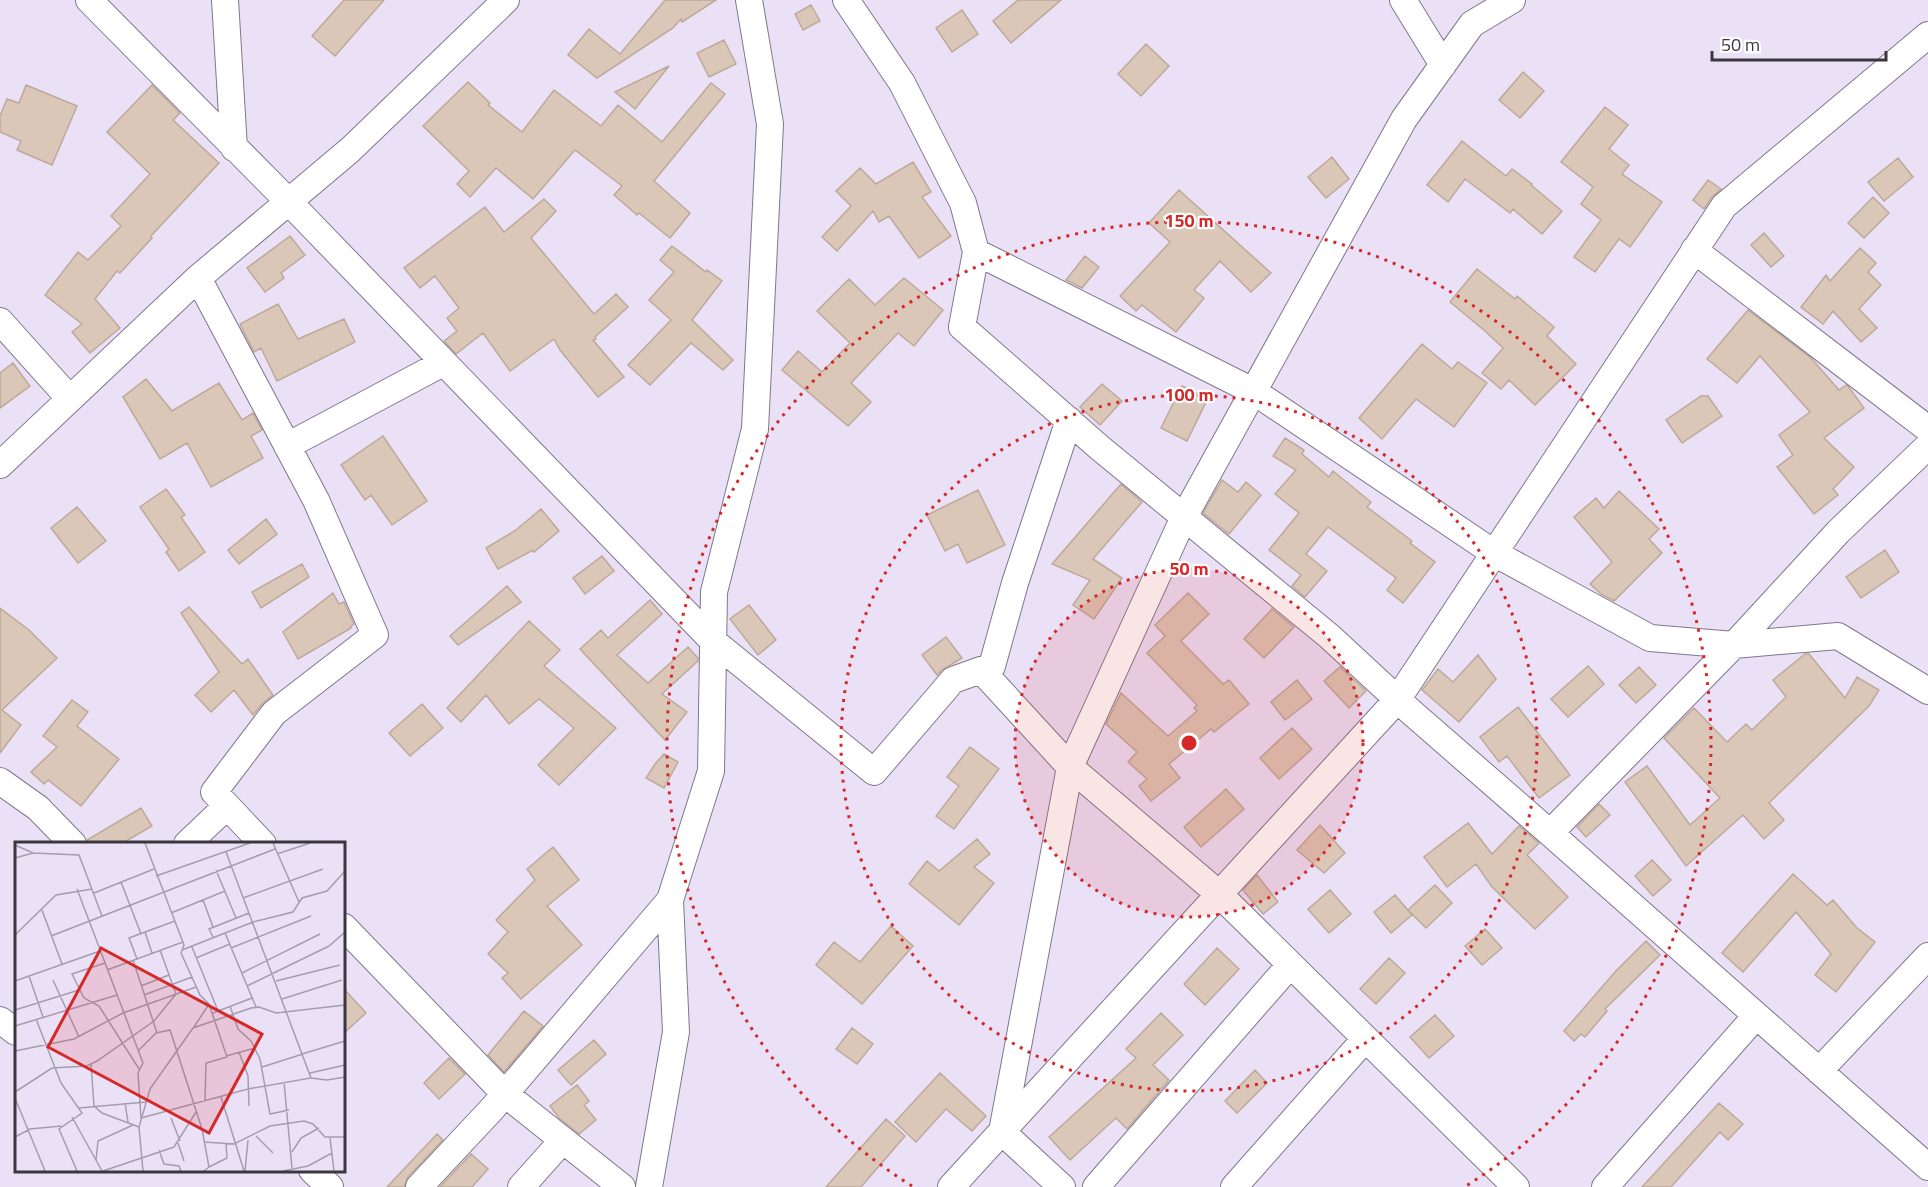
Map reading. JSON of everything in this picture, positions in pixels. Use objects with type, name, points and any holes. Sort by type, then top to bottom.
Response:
[{"type":"street","points":[[89,0],[288,201],[713,641],[874,772],[953,680],[992,666],[1015,583],[1069,420]]},
{"type":"street","points":[[225,0],[234,148]]},
{"type":"street","points":[[0,465],[198,278],[350,150],[506,0]]},
{"type":"street","points":[[649,1187],[676,1032],[670,900],[711,771],[714,592],[754,429],[770,124],[748,0]]},
{"type":"street","points":[[846,0],[902,83],[963,203],[976,252],[962,327],[1184,517],[1329,636],[1397,699],[1756,1016],[1925,1160]]},
{"type":"street","points":[[1403,0],[1443,65]]},
{"type":"street","points":[[1002,1132],[1070,767],[1184,517],[1404,119],[1472,24],[1512,0]]},
{"type":"street","points":[[951,1187],[1397,699],[1724,206],[1928,35]]},
{"type":"street","points":[[1694,250],[1928,429]]},
{"type":"street","points":[[976,252],[1253,391],[1494,553],[1650,638],[1734,645],[1838,636],[1928,691]]},
{"type":"street","points":[[198,278],[316,500],[375,635],[274,712],[214,792],[262,842]]},
{"type":"street","points":[[0,321],[70,399]]},
{"type":"street","points":[[287,446],[443,363]]},
{"type":"street","points":[[1550,833],[1734,645],[1838,532],[1928,446]]},
{"type":"street","points":[[981,670],[1070,767],[1219,894],[1516,1187]]},
{"type":"street","points":[[0,781],[38,808],[72,842]]},
{"type":"street","points":[[189,842],[227,806]]},
{"type":"street","points":[[419,1187],[505,1094],[670,900]]},
{"type":"street","points":[[345,928],[505,1094],[622,1187]]},
{"type":"street","points":[[1819,1071],[1928,956]]},
{"type":"street","points":[[1096,1187],[1290,965]]},
{"type":"street","points":[[1605,1187],[1756,1016]]},
{"type":"street","points":[[1234,1187],[1365,1039]]},
{"type":"street","points":[[1002,1132],[1062,1187]]},
{"type":"street","points":[[529,1184],[563,1140]]},
{"type":"street","points":[[314,1172],[330,1187]]},
{"type":"building","points":[[344,0],[384,0],[335,56],[312,36]]},
{"type":"building","points":[[665,0],[716,0],[682,22],[681,19],[673,28],[597,78],[568,55],[589,29],[620,54]]},
{"type":"building","points":[[1018,0],[1061,0],[1011,43],[993,21]]},
{"type":"building","points":[[811,5],[820,21],[803,30],[795,14]]},
{"type":"building","points":[[962,10],[978,34],[952,52],[936,28]]},
{"type":"building","points":[[724,40],[736,64],[709,77],[697,53]]},
{"type":"building","points":[[1146,44],[1169,66],[1141,96],[1118,74]]},
{"type":"building","points":[[669,66],[635,109],[615,92]]},
{"type":"building","points":[[1523,72],[1544,91],[1520,118],[1499,100]]},
{"type":"building","points":[[468,82],[490,103],[488,105],[522,132],[554,90],[601,126],[618,105],[662,142],[711,83],[725,94],[654,181],[690,213],[670,238],[639,213],[637,215],[614,195],[622,186],[575,150],[533,199],[496,168],[470,197],[457,184],[469,171],[423,126]]},
{"type":"building","points":[[26,85],[77,106],[52,165],[17,150],[21,141],[0,132],[0,116],[7,99],[19,103]]},
{"type":"building","points":[[152,85],[180,113],[173,120],[219,163],[120,273],[117,271],[95,299],[120,328],[90,353],[72,332],[82,324],[45,295],[78,252],[88,260],[121,226],[111,216],[150,174],[107,132]]},
{"type":"building","points":[[1605,107],[1628,125],[1609,149],[1629,165],[1622,174],[1662,202],[1630,247],[1619,239],[1595,272],[1574,257],[1601,220],[1581,204],[1593,187],[1561,162]]},
{"type":"building","points":[[1462,141],[1506,176],[1512,169],[1562,211],[1542,234],[1513,209],[1510,213],[1465,179],[1448,202],[1427,185]]},
{"type":"building","points":[[1332,157],[1349,179],[1326,198],[1308,177]]},
{"type":"building","points":[[1898,158],[1913,177],[1884,201],[1868,182]]},
{"type":"building","points":[[913,162],[931,192],[922,197],[951,236],[919,258],[889,216],[879,222],[873,211],[837,251],[822,237],[851,206],[836,191],[860,168],[876,184]]},
{"type":"building","points":[[1708,180],[1721,189],[1704,209],[1693,200]]},
{"type":"building","points":[[1179,190],[1271,273],[1251,292],[1220,261],[1194,290],[1204,298],[1176,332],[1142,305],[1136,311],[1120,296],[1170,242],[1149,223]]},
{"type":"building","points":[[1873,197],[1889,213],[1864,238],[1848,223]]},
{"type":"building","points":[[544,199],[556,211],[531,238],[594,314],[616,294],[628,307],[593,340],[624,377],[598,397],[560,350],[554,339],[510,371],[483,333],[456,354],[444,341],[457,331],[447,318],[459,308],[435,276],[420,288],[404,268],[485,207],[504,232]]},
{"type":"building","points":[[1764,233],[1784,256],[1771,267],[1751,245]]},
{"type":"building","points":[[290,236],[305,255],[281,273],[284,278],[265,292],[247,268]]},
{"type":"building","points":[[672,246],[706,272],[707,270],[722,281],[692,320],[733,360],[723,370],[691,343],[650,385],[628,365],[671,320],[649,300],[674,272],[660,260]]},
{"type":"building","points":[[1860,248],[1876,263],[1868,272],[1881,285],[1859,309],[1877,328],[1861,342],[1833,311],[1823,324],[1801,307],[1826,275],[1830,281]]},
{"type":"building","points":[[1085,256],[1099,267],[1082,288],[1066,280]]},
{"type":"building","points":[[1477,269],[1515,299],[1517,296],[1554,327],[1547,336],[1576,364],[1535,405],[1509,380],[1501,389],[1482,373],[1503,348],[1450,302]]},
{"type":"building","points":[[904,278],[943,310],[914,346],[898,333],[851,383],[871,402],[848,426],[782,370],[798,351],[822,372],[850,343],[817,311],[849,279],[875,305]]},
{"type":"building","points":[[278,304],[298,339],[344,319],[355,342],[277,381],[261,348],[254,352],[240,324]]},
{"type":"building","points":[[1748,310],[1811,358],[1839,390],[1848,386],[1864,408],[1824,438],[1854,467],[1833,489],[1838,495],[1814,514],[1777,467],[1793,455],[1779,435],[1810,412],[1760,356],[1737,383],[1707,359]]},
{"type":"building","points":[[1422,344],[1452,369],[1458,362],[1487,383],[1454,427],[1416,399],[1382,439],[1359,418]]},
{"type":"building","points":[[13,363],[30,386],[0,408],[0,373]]},
{"type":"building","points":[[146,379],[172,411],[219,383],[242,420],[253,413],[262,430],[251,436],[263,458],[211,487],[187,443],[160,459],[123,397]]},
{"type":"building","points":[[1102,384],[1122,401],[1100,425],[1080,407]]},
{"type":"building","points":[[1182,386],[1208,398],[1187,441],[1161,428]]},
{"type":"building","points":[[1701,396],[1708,396],[1722,416],[1682,443],[1666,420]]},
{"type":"building","points":[[383,436],[427,501],[392,525],[371,495],[365,500],[341,465]]},
{"type":"building","points":[[1285,438],[1304,450],[1302,454],[1329,477],[1333,471],[1371,502],[1367,507],[1412,541],[1410,543],[1435,562],[1403,603],[1387,590],[1396,578],[1328,527],[1306,554],[1327,571],[1305,597],[1292,586],[1301,575],[1269,550],[1299,513],[1275,494],[1296,470],[1273,456]]},
{"type":"building","points":[[1222,480],[1238,492],[1246,482],[1261,495],[1229,534],[1203,513]]},
{"type":"building","points":[[1121,484],[1142,502],[1093,559],[1122,578],[1094,619],[1073,605],[1090,580],[1052,564]]},
{"type":"building","points":[[166,489],[185,515],[181,517],[205,552],[179,571],[166,552],[169,549],[140,507]]},
{"type":"building","points":[[978,490],[1005,545],[967,563],[958,544],[945,551],[927,515]]},
{"type":"building","points":[[1619,491],[1659,529],[1649,539],[1662,553],[1614,601],[1601,594],[1590,584],[1612,562],[1574,517],[1596,498],[1604,508]]},
{"type":"building","points":[[77,507],[106,541],[78,563],[51,528]]},
{"type":"building","points":[[541,509],[559,531],[534,552],[533,550],[498,569],[486,548],[516,530]]},
{"type":"building","points":[[266,519],[277,534],[239,564],[228,550]]},
{"type":"building","points":[[1885,550],[1899,572],[1861,598],[1846,577]]},
{"type":"building","points":[[602,556],[614,571],[585,594],[573,578]]},
{"type":"building","points":[[302,564],[309,577],[261,608],[252,592]]},
{"type":"building","points":[[507,586],[521,602],[458,645],[450,636]]},
{"type":"building","points":[[333,593],[339,604],[344,602],[354,624],[351,628],[298,659],[283,632]]},
{"type":"building","points":[[1188,593],[1209,614],[1181,641],[1223,684],[1229,680],[1249,704],[1214,732],[1211,729],[1169,764],[1180,778],[1151,801],[1139,786],[1147,779],[1128,762],[1137,752],[1106,724],[1121,693],[1168,736],[1197,711],[1194,708],[1197,705],[1147,653],[1165,636],[1155,625]]},
{"type":"building","points":[[650,600],[662,614],[617,655],[648,683],[688,647],[698,658],[698,661],[662,694],[687,712],[665,740],[580,649],[601,630],[608,638]]},
{"type":"building","points":[[749,605],[776,640],[758,655],[730,619]]},
{"type":"building","points":[[189,607],[242,664],[248,659],[273,695],[253,715],[234,690],[211,712],[195,695],[219,672],[181,613]]},
{"type":"building","points":[[0,608],[29,630],[57,658],[2,710],[21,725],[0,753]]},
{"type":"building","points":[[1272,609],[1294,627],[1264,658],[1244,639]]},
{"type":"building","points":[[529,621],[560,650],[544,666],[616,728],[559,785],[538,765],[574,728],[539,699],[509,724],[486,695],[461,722],[447,708]]},
{"type":"building","points":[[946,637],[962,658],[937,675],[922,655]]},
{"type":"building","points":[[1805,654],[1809,654],[1845,698],[1857,677],[1879,690],[1869,706],[1769,803],[1784,820],[1764,839],[1743,815],[1686,866],[1625,782],[1647,766],[1690,825],[1720,798],[1664,738],[1694,708],[1727,742],[1746,724],[1752,730],[1786,697],[1773,680]]},
{"type":"building","points":[[1478,655],[1496,679],[1459,722],[1422,690],[1438,669],[1453,682]]},
{"type":"building","points":[[1588,666],[1604,684],[1568,717],[1551,699]]},
{"type":"building","points":[[1340,667],[1366,691],[1349,708],[1324,681]]},
{"type":"building","points":[[1639,667],[1656,685],[1636,703],[1619,685]]},
{"type":"building","points":[[1297,680],[1312,699],[1285,720],[1271,702]]},
{"type":"building","points":[[72,700],[88,712],[77,726],[119,759],[81,806],[48,780],[44,784],[31,772],[57,747],[43,736]]},
{"type":"building","points":[[422,704],[443,728],[410,756],[389,733]]},
{"type":"building","points":[[1518,707],[1570,775],[1539,798],[1507,756],[1499,762],[1480,737]]},
{"type":"building","points":[[1292,728],[1312,749],[1279,779],[1260,758]]},
{"type":"building","points":[[970,747],[999,769],[954,829],[936,816],[959,786],[947,777]]},
{"type":"building","points":[[664,754],[678,762],[664,788],[646,778]]},
{"type":"building","points":[[1226,789],[1244,809],[1201,847],[1184,827]]},
{"type":"building","points":[[1599,804],[1610,815],[1586,837],[1577,827]]},
{"type":"building","points":[[141,808],[152,826],[125,842],[88,842],[87,840]]},
{"type":"building","points":[[1468,823],[1492,854],[1519,826],[1539,843],[1527,855],[1568,897],[1535,929],[1492,887],[1476,864],[1447,887],[1424,857]]},
{"type":"building","points":[[1320,825],[1345,853],[1324,873],[1297,850]]},
{"type":"building","points":[[977,839],[990,854],[974,867],[994,883],[959,925],[909,884],[927,861],[939,871]]},
{"type":"building","points":[[553,847],[579,880],[547,906],[582,945],[521,999],[502,978],[508,973],[488,954],[508,932],[496,920],[535,880],[527,869]]},
{"type":"building","points":[[1652,860],[1671,880],[1653,896],[1635,876]]},
{"type":"building","points":[[1793,874],[1827,905],[1833,900],[1857,928],[1875,942],[1836,992],[1815,975],[1831,954],[1796,912],[1743,972],[1722,953]]},
{"type":"building","points":[[1257,875],[1278,902],[1263,914],[1243,890]]},
{"type":"building","points":[[1435,885],[1452,903],[1426,928],[1408,910]]},
{"type":"building","points":[[1330,890],[1351,914],[1329,933],[1308,909]]},
{"type":"building","points":[[1395,895],[1412,915],[1391,933],[1374,912]]},
{"type":"building","points":[[891,926],[913,946],[862,1004],[816,965],[834,942],[860,962]]},
{"type":"building","points":[[1485,929],[1502,948],[1482,965],[1465,946]]},
{"type":"building","points":[[1646,941],[1660,955],[1605,1009],[1607,1011],[1585,1037],[1581,1034],[1574,1041],[1564,1031],[1615,972]]},
{"type":"building","points":[[1217,948],[1239,969],[1205,1005],[1184,984]]},
{"type":"building","points":[[1389,958],[1405,973],[1376,1004],[1360,989]]},
{"type":"building","points":[[345,990],[366,1013],[345,1032]]},
{"type":"building","points":[[524,1011],[543,1026],[504,1072],[488,1055]]},
{"type":"building","points":[[1161,1013],[1183,1035],[1153,1065],[1169,1080],[1127,1129],[1116,1118],[1070,1160],[1049,1137],[1136,1058],[1126,1049]]},
{"type":"building","points":[[1435,1015],[1454,1036],[1429,1058],[1410,1037]]},
{"type":"building","points":[[852,1028],[873,1044],[857,1064],[836,1049]]},
{"type":"building","points":[[594,1040],[606,1054],[571,1085],[558,1070]]},
{"type":"building","points":[[449,1058],[465,1074],[439,1099],[424,1083]]},
{"type":"building","points":[[1255,1070],[1267,1083],[1237,1113],[1225,1101]]},
{"type":"building","points":[[940,1073],[986,1116],[972,1131],[946,1109],[916,1142],[895,1122]]},
{"type":"building","points":[[577,1085],[589,1101],[584,1105],[596,1120],[579,1134],[559,1118],[550,1106]]},
{"type":"building","points":[[1719,1103],[1743,1124],[1728,1140],[1720,1132],[1671,1187],[1642,1187]]},
{"type":"building","points":[[886,1119],[905,1136],[861,1187],[826,1187]]},
{"type":"building","points":[[437,1134],[443,1140],[408,1177],[404,1187],[387,1187]]},
{"type":"building","points":[[471,1154],[488,1169],[472,1187],[440,1187]]}]
